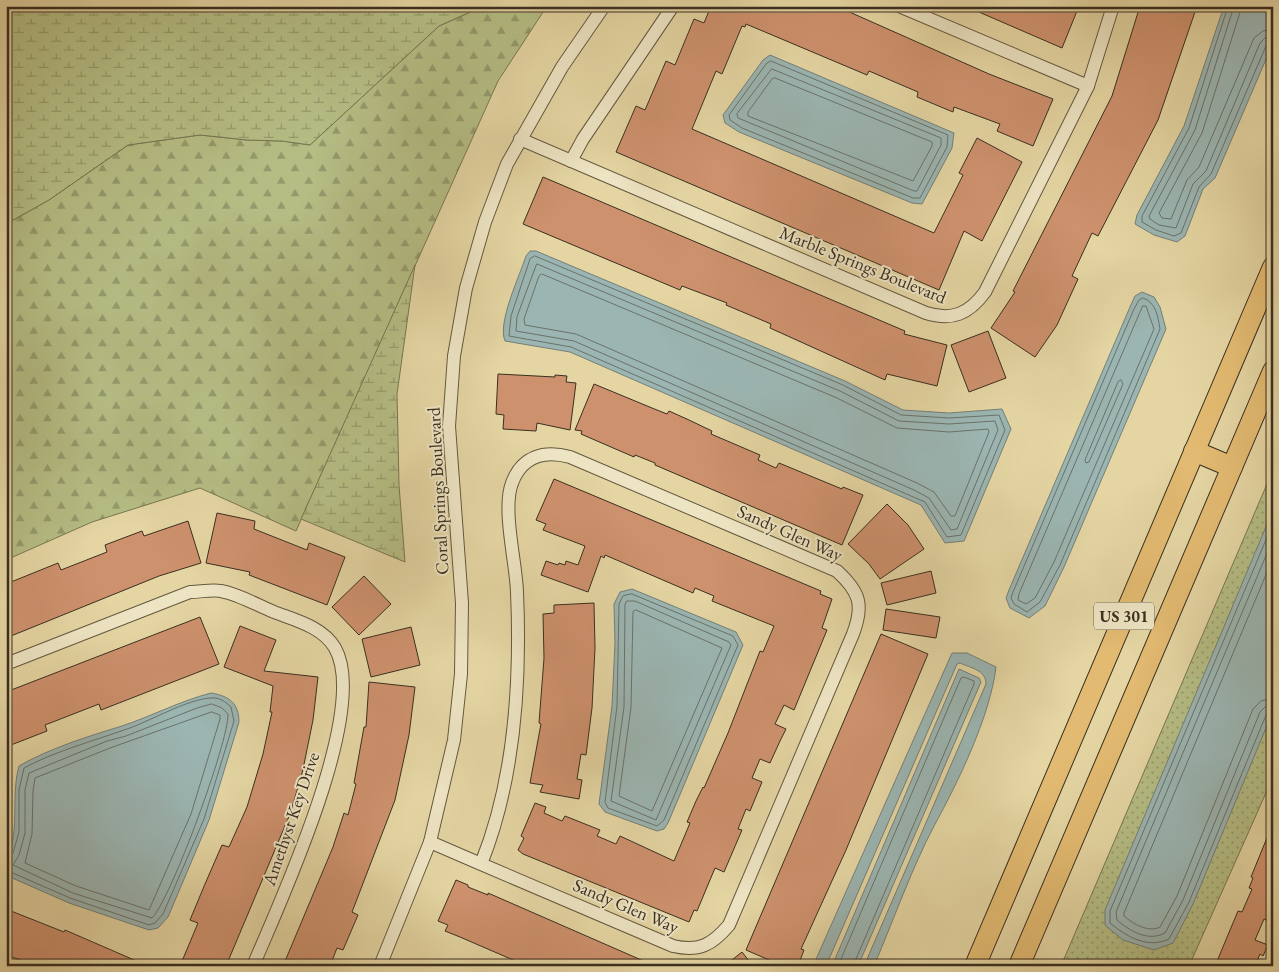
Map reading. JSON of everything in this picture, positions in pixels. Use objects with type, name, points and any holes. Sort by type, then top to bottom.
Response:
[{"type":"main road","name":"US 301","points":[[975,966],[1273,267]]},
{"type":"main road","name":"US 301","points":[[1019,966],[1273,371]]},
{"type":"main road","points":[[1194,450],[1232,467]]},
{"type":"street","name":"Coral Springs Boulevard","points":[[380,966],[430,842],[454,740],[461,674],[462,603],[449,426],[454,356],[466,288],[485,222],[507,164],[562,67],[604,6]]},
{"type":"street","points":[[571,161],[588,130],[673,6]]},
{"type":"street","points":[[899,6],[1088,86]]},
{"type":"street","name":"Marble Springs Boulevard","points":[[520,139],[926,313],[949,318],[967,312],[985,292],[1088,86],[1113,6]]},
{"type":"street","name":"Sandy Glen Way","points":[[430,842],[481,864],[673,946],[688,949],[703,946],[717,939],[729,926],[860,617],[859,601],[851,584],[837,571],[570,456],[553,452],[534,457],[518,469],[511,484],[508,502],[517,591],[517,675],[512,736],[499,810],[481,864]]},
{"type":"street","name":"Amethyst Key Drive","points":[[6,664],[190,592],[220,591],[306,624],[322,633],[334,648],[343,670],[342,696],[333,752],[304,845],[253,966]]},
{"type":"green space","points":[[6,6],[484,6],[439,26],[310,145],[200,135],[128,145],[49,200],[6,224]]},
{"type":"green space","points":[[484,6],[547,6],[498,81],[296,531],[200,488],[92,522],[6,560],[6,224],[49,200],[128,145],[200,135],[310,145],[439,26]]},
{"type":"green space","points":[[415,265],[397,394],[399,485],[405,562],[301,519]]},
{"type":"green space","points":[[1273,470],[1273,777],[1189,966],[1061,966]]},
{"type":"water","points":[[1224,6],[1273,6],[1273,43],[1215,178],[1203,189],[1185,236],[1177,242],[1154,235],[1135,224],[1137,215],[1184,126]]},
{"type":"water","points":[[770,55],[954,133],[952,148],[922,204],[912,203],[739,132],[725,123],[723,115],[763,60]]},
{"type":"water","points":[[530,251],[536,251],[845,381],[903,410],[949,413],[1002,409],[1011,429],[964,541],[945,543],[921,505],[570,352],[505,341],[503,333],[507,311],[526,256]]},
{"type":"water","points":[[1142,292],[1154,297],[1160,307],[1166,329],[1064,567],[1045,606],[1029,618],[1010,608],[1006,598],[1130,307],[1135,296]]},
{"type":"water","points":[[1273,510],[1273,711],[1193,904],[1173,943],[1154,950],[1123,940],[1105,925],[1105,910]]},
{"type":"water","points":[[632,589],[736,632],[743,645],[668,823],[664,829],[657,831],[605,812],[599,804],[612,706],[615,643],[614,604],[620,592]]},
{"type":"water","points":[[952,653],[967,653],[996,667],[987,707],[963,770],[918,859],[874,966],[864,966],[986,684],[981,673],[960,663],[957,664],[826,966],[813,966]]},
{"type":"water","points":[[959,669],[979,678],[981,682],[858,966],[832,966]]},
{"type":"water","points":[[211,693],[232,701],[239,715],[239,722],[209,820],[168,917],[158,928],[149,930],[69,903],[10,877],[6,873],[15,823],[15,790],[19,766],[69,743]]},
{"type":"building","points":[[711,6],[836,6],[989,74],[1053,99],[1033,146],[997,131],[1000,124],[954,107],[953,112],[917,97],[918,92],[869,71],[867,75],[746,24],[745,27],[742,26],[722,74],[716,71],[692,129],[934,233],[963,175],[959,173],[977,138],[1022,162],[982,241],[964,231],[939,290],[616,152],[636,106],[645,110],[666,61],[675,65],[694,19],[704,23]]},
{"type":"building","points":[[965,6],[1079,6],[1062,48]]},
{"type":"building","points":[[1140,6],[1197,6],[1158,120],[1098,236],[1092,233],[1072,276],[1078,279],[1057,325],[1035,357],[991,328],[1015,292],[1013,291],[1112,96]]},
{"type":"building","points":[[543,177],[905,331],[904,334],[947,345],[937,386],[887,374],[885,380],[770,328],[771,324],[726,305],[727,303],[682,286],[680,290],[523,224]]},
{"type":"building","points":[[988,331],[1006,378],[969,392],[951,345]]},
{"type":"building","points":[[498,374],[567,376],[566,382],[576,383],[570,430],[537,423],[536,431],[503,429],[504,415],[496,414]]},
{"type":"building","points":[[594,384],[667,414],[669,411],[689,420],[712,431],[711,434],[760,455],[758,460],[776,468],[779,463],[842,489],[843,487],[863,495],[842,545],[655,465],[655,463],[635,455],[634,457],[581,434],[582,431],[575,430]]},
{"type":"building","points":[[554,479],[821,591],[820,594],[832,599],[822,628],[827,630],[794,710],[784,705],[775,724],[786,729],[770,763],[760,759],[752,778],[762,782],[750,811],[746,809],[738,829],[742,830],[724,872],[715,868],[697,911],[694,910],[689,922],[523,854],[518,850],[524,838],[521,836],[535,803],[546,807],[544,813],[562,821],[565,816],[600,830],[597,836],[616,844],[620,836],[674,861],[690,823],[687,822],[728,733],[760,651],[763,652],[774,626],[712,601],[714,596],[695,588],[693,593],[605,555],[604,558],[601,556],[588,592],[541,575],[546,561],[565,565],[566,561],[578,565],[585,546],[543,530],[546,524],[536,520]]},
{"type":"building","points":[[887,504],[908,525],[924,549],[880,579],[869,564],[848,544]]},
{"type":"building","points":[[217,513],[255,521],[254,529],[307,550],[309,543],[345,557],[327,605],[249,575],[250,572],[206,563]]},
{"type":"building","points":[[188,521],[201,563],[159,576],[6,638],[6,584],[58,563],[61,570],[107,552],[105,545],[142,531],[144,536]]},
{"type":"building","points":[[931,571],[936,593],[887,605],[881,583]]},
{"type":"building","points":[[364,576],[391,604],[359,635],[332,607]]},
{"type":"building","points":[[594,603],[595,648],[592,708],[586,755],[581,754],[577,779],[582,780],[579,799],[540,792],[543,785],[530,783],[541,724],[539,723],[544,658],[543,614],[554,613],[554,605]]},
{"type":"building","points":[[886,609],[940,617],[936,638],[883,630]]},
{"type":"building","points":[[200,617],[219,664],[101,710],[99,704],[45,725],[47,731],[11,745],[6,733],[6,692]]},
{"type":"building","points":[[240,626],[276,640],[264,671],[318,677],[313,720],[302,774],[290,814],[226,966],[180,966],[198,923],[190,920],[205,884],[222,845],[229,847],[247,807],[263,754],[272,712],[270,712],[273,686],[224,667]]},
{"type":"building","points":[[411,627],[420,665],[371,677],[362,639]]},
{"type":"building","points":[[881,634],[928,654],[846,850],[801,949],[804,950],[798,966],[783,966],[746,950]]},
{"type":"building","points":[[369,682],[415,687],[409,735],[395,800],[352,912],[358,915],[343,950],[337,948],[330,966],[283,966],[333,847],[344,813],[348,815],[356,784],[354,783],[364,727],[366,727]]},
{"type":"building","points":[[1273,823],[1273,923],[1264,919],[1255,940],[1268,945],[1263,956],[1260,954],[1255,966],[1215,966],[1238,911],[1242,912],[1252,889],[1249,888],[1253,878],[1251,877]]},
{"type":"building","points":[[456,880],[468,885],[468,887],[488,895],[488,893],[655,966],[527,966],[445,931],[448,925],[438,921]]},
{"type":"building","points":[[6,909],[64,932],[65,930],[148,966],[35,966],[6,955]]},
{"type":"building","points":[[742,952],[753,966],[736,966],[732,960]]}]
